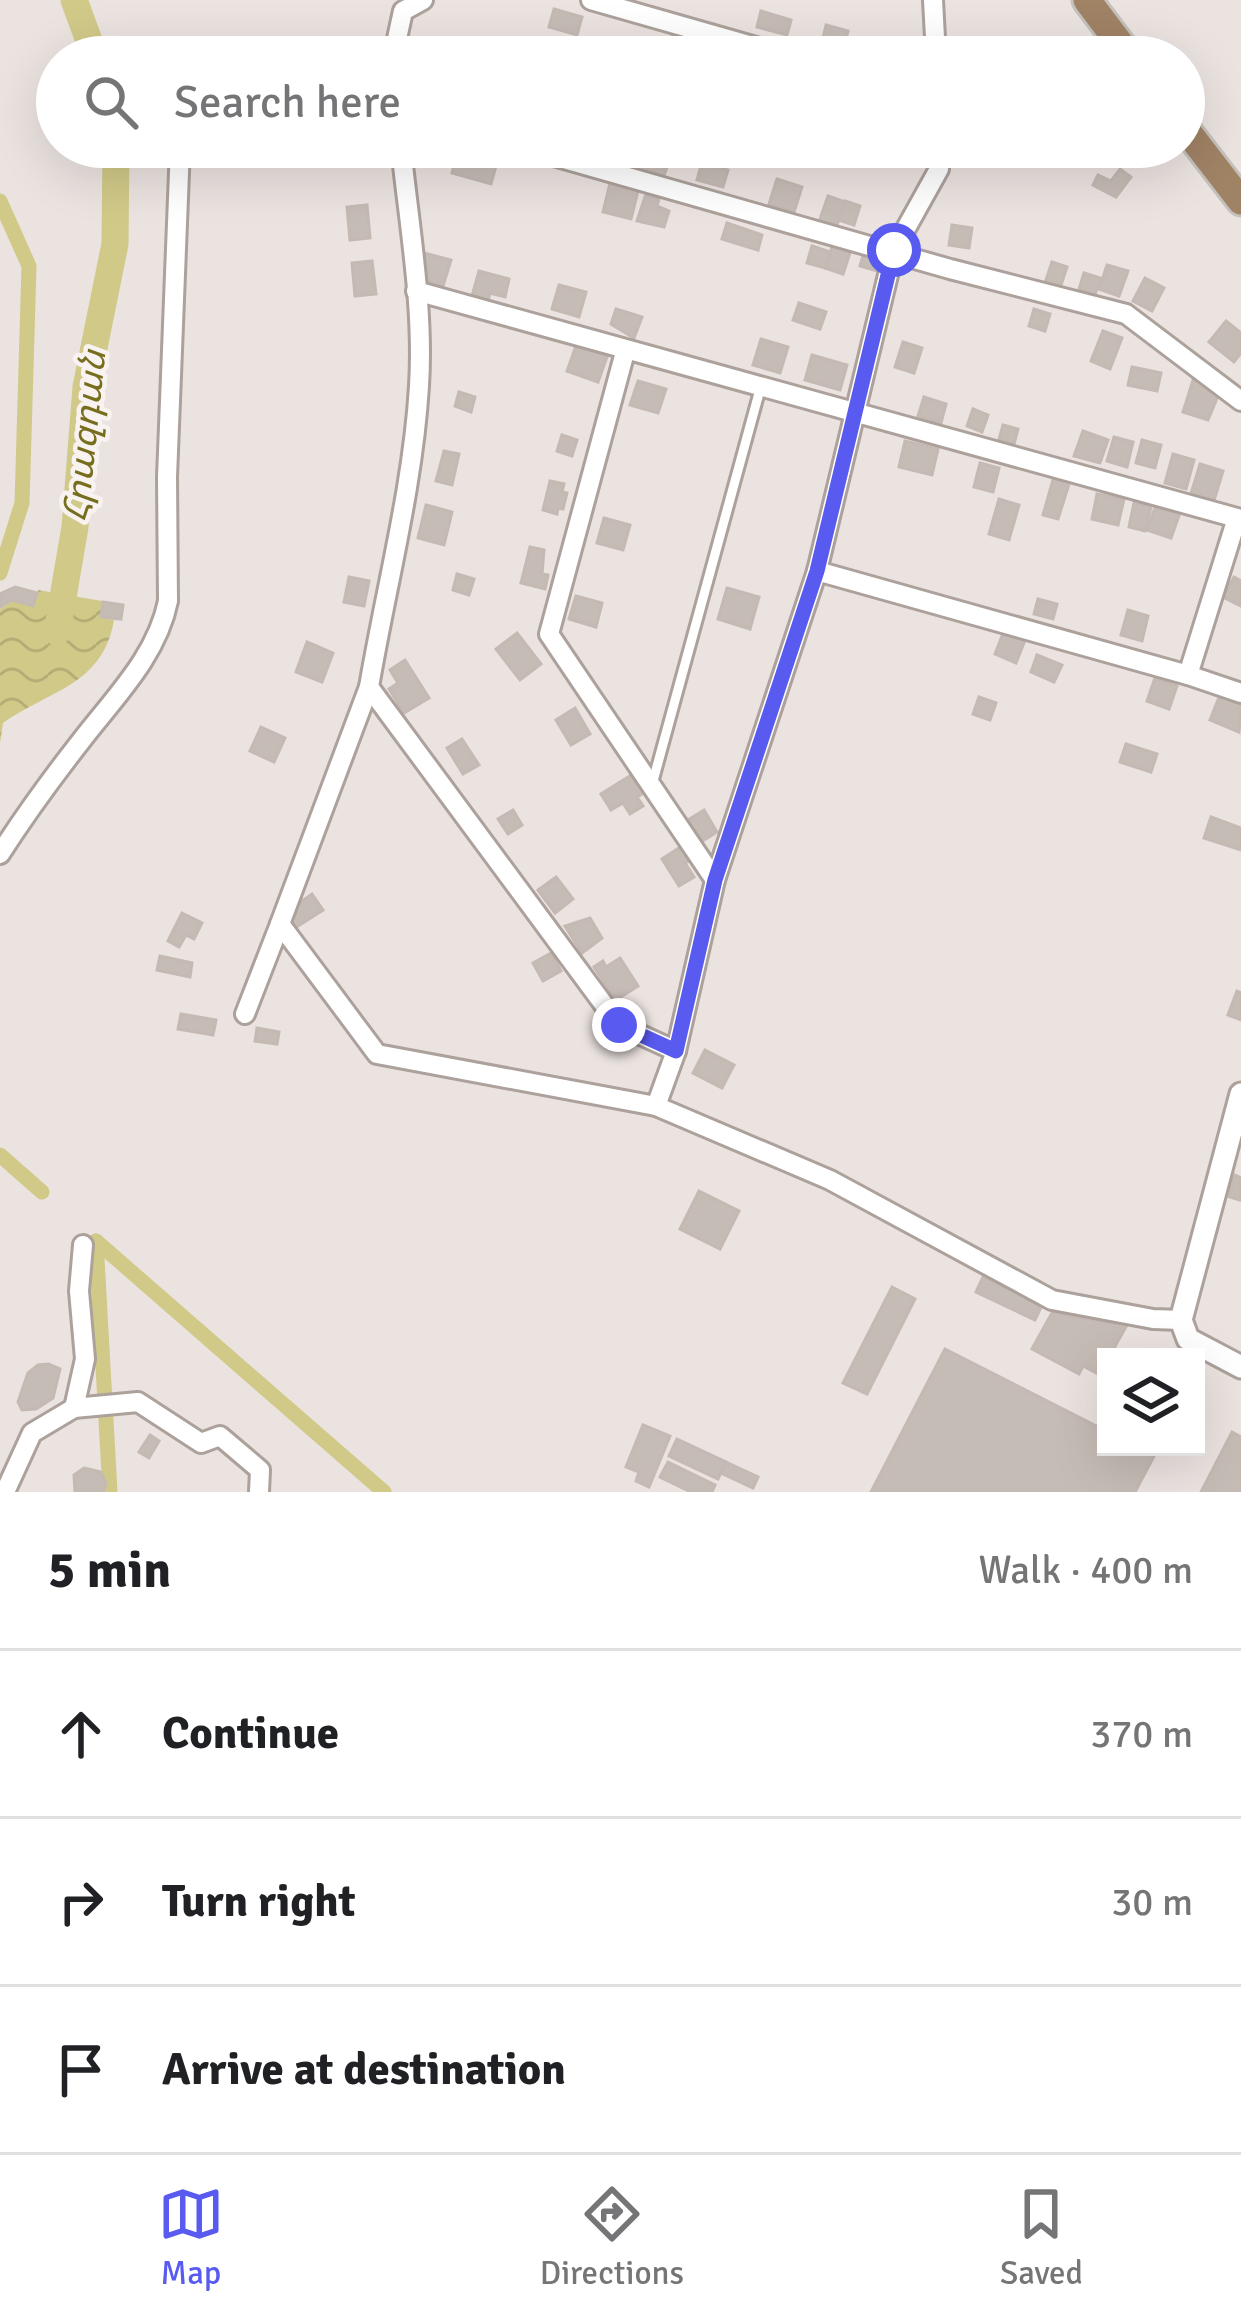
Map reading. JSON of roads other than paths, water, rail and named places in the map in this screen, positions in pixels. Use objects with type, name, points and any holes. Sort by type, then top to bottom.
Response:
[{"type":"main road","points":[[1087,0],[1114,36]]},
{"type":"main road","points":[[1205,154],[1241,201]]},
{"type":"street","points":[[397,36],[403,10],[423,0]]},
{"type":"street","points":[[591,0],[717,36]]},
{"type":"street","points":[[933,0],[935,36]]},
{"type":"street","points":[[0,854],[149,651],[164,620],[179,168]]},
{"type":"street","points":[[245,1014],[368,686],[403,506],[419,385],[416,291],[402,168]]},
{"type":"street","points":[[598,168],[1126,314],[1241,400]]},
{"type":"street","points":[[656,1106],[676,1051],[715,880],[817,571],[894,250],[939,168]]},
{"type":"street","points":[[416,291],[625,352],[1239,512],[1188,675]]},
{"type":"street","points":[[625,352],[549,634],[715,880]]},
{"type":"street","points":[[817,571],[1241,693]]},
{"type":"street","points":[[368,686],[619,1025],[676,1051]]},
{"type":"street","points":[[280,925],[377,1054],[656,1106],[830,1180],[1052,1300],[1180,1320]]},
{"type":"street","points":[[1241,1094],[1180,1320],[1188,1340],[1241,1367]]},
{"type":"street","points":[[74,1408],[86,1359],[79,1291],[83,1245]]},
{"type":"street","points":[[5,1492],[32,1433],[74,1408],[138,1402],[201,1443],[220,1436],[260,1470],[259,1492]]},
{"type":"lane","points":[[652,786],[761,386]]},
{"type":"water","points":[[38,590],[102,601],[100,618],[114,620],[99,659],[72,684],[3,723],[0,743],[0,609],[13,601],[34,607]]},
{"type":"waterway","name":"Հրազդան","points":[[74,0],[87,36]]},
{"type":"waterway","name":"Հրազդան","points":[[57,632],[75,527],[86,387],[115,244],[116,168]]},
{"type":"waterway","points":[[0,201],[29,266],[22,503],[0,573]]},
{"type":"waterway","points":[[0,1155],[42,1192]]},
{"type":"waterway","points":[[96,1241],[384,1492]]},
{"type":"waterway","points":[[96,1241],[110,1492]]}]
